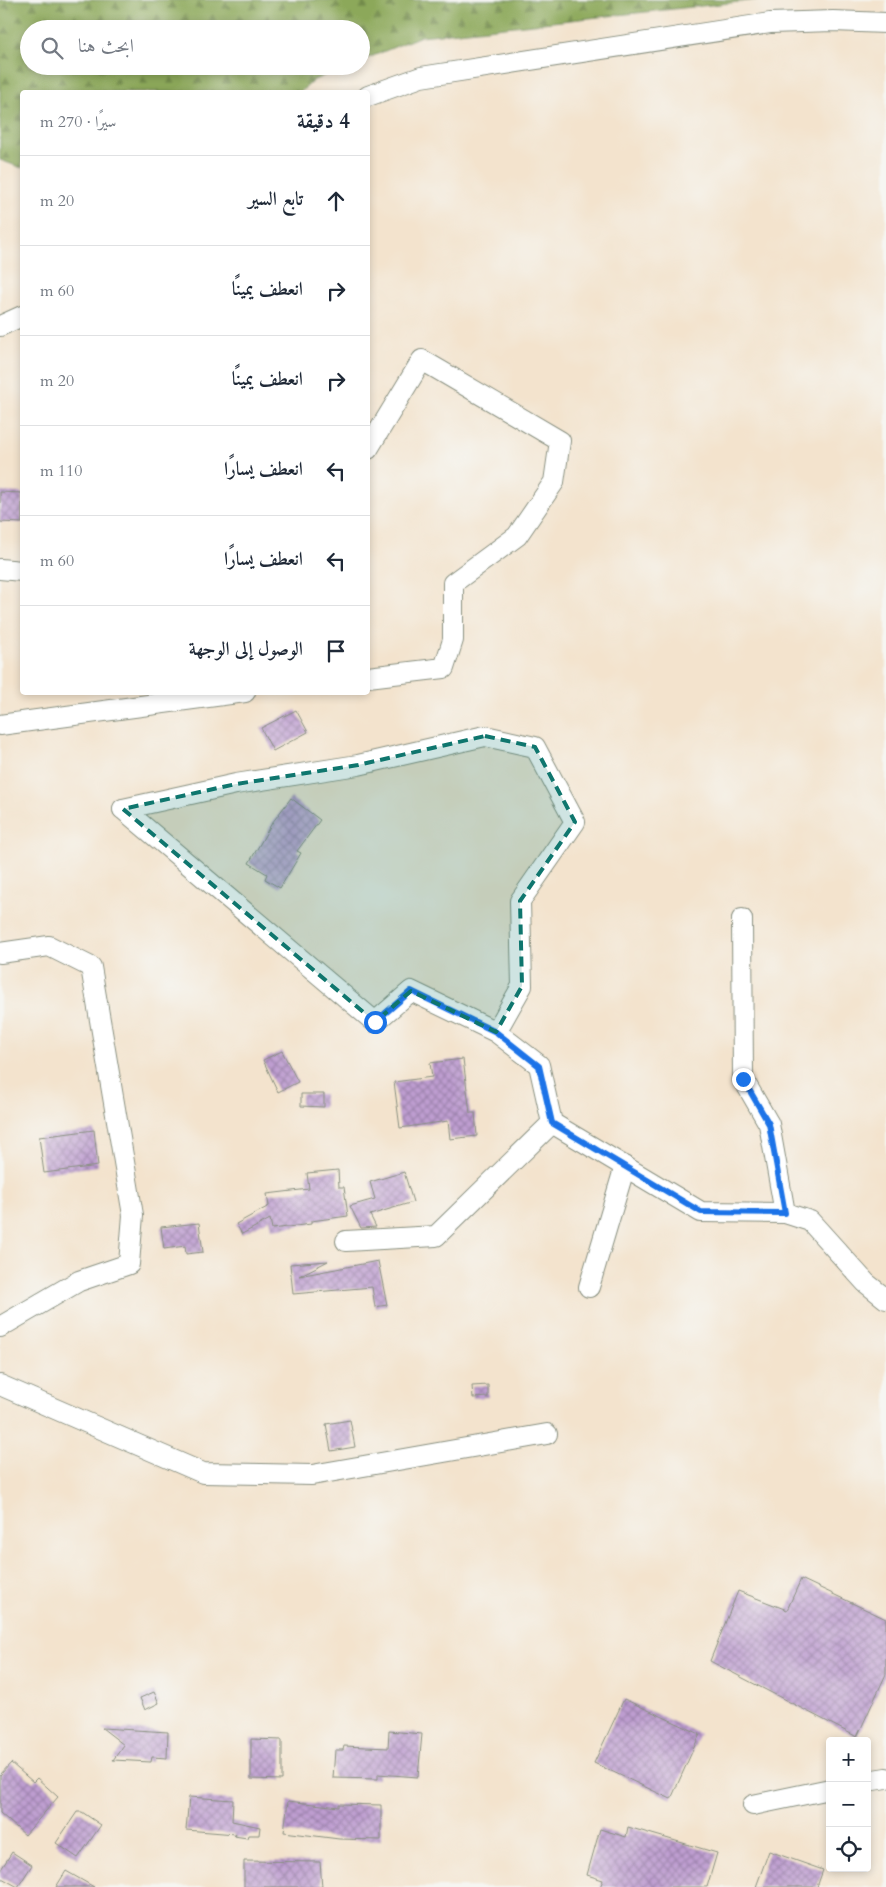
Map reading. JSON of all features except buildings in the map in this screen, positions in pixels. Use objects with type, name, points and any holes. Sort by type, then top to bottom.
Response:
[{"type":"street","points":[[370,95],[421,77],[770,23],[833,21],[886,23]]},
{"type":"street","points":[[0,326],[20,317]]},
{"type":"street","points":[[370,446],[422,360],[560,442],[554,482],[517,536],[453,583],[454,640],[444,668],[370,677]]},
{"type":"street","points":[[0,569],[20,571]]},
{"type":"street","points":[[0,725],[223,695]]},
{"type":"street","points":[[496,1032],[522,986],[520,901],[575,822],[535,747],[485,736],[358,765],[236,784],[123,809],[375,1022],[411,991],[496,1032],[539,1066],[552,1123],[701,1212],[785,1213],[810,1221],[866,1284],[886,1299]]},
{"type":"street","points":[[742,919],[743,1079],[769,1124],[785,1213]]},
{"type":"street","points":[[0,953],[49,946],[91,966],[133,1215],[128,1264],[79,1281],[0,1327]]},
{"type":"street","points":[[346,1241],[436,1236],[552,1123]]},
{"type":"street","points":[[589,1287],[625,1166]]},
{"type":"street","points":[[0,1385],[203,1473],[312,1475],[548,1434]]},
{"type":"street","points":[[871,1780],[886,1778]]},
{"type":"street","points":[[753,1805],[826,1790]]},
{"type":"highlighted area","points":[[485,736],[535,747],[575,822],[520,901],[522,986],[496,1032],[411,991],[375,1022],[123,809],[236,784],[358,765]]},
{"type":"green space","points":[[0,0],[758,0],[421,36],[370,57],[370,20],[20,20],[20,75],[326,75],[314,80],[302,90],[20,90],[20,167],[0,160]]},
{"type":"route","points":[[375,1022],[411,991],[496,1032],[539,1066],[552,1123],[701,1212],[785,1213],[769,1124],[743,1079]]}]
